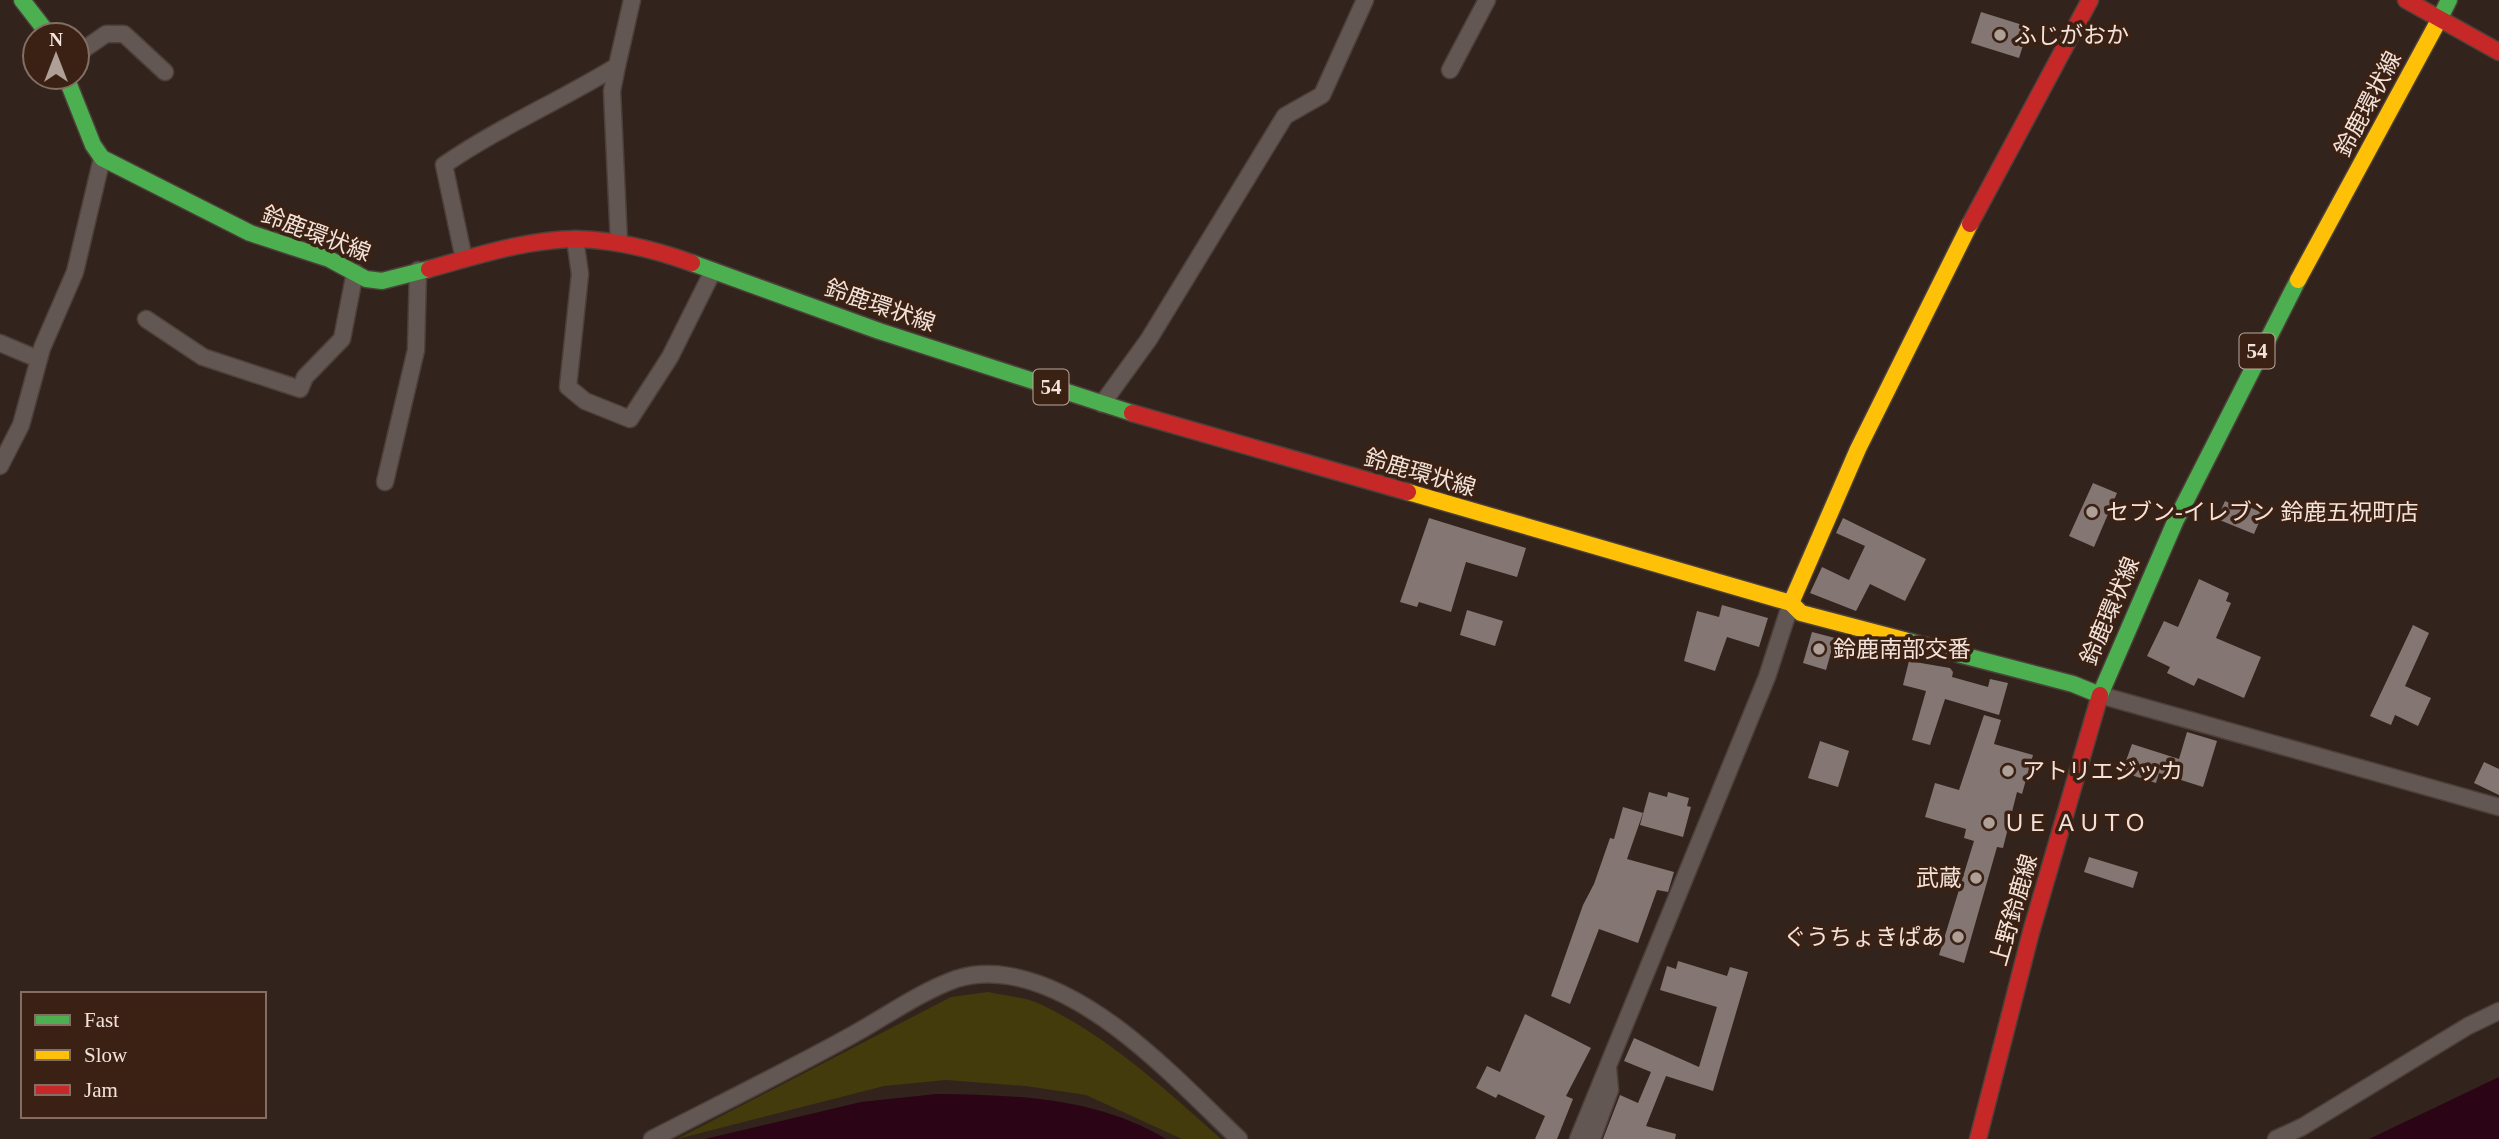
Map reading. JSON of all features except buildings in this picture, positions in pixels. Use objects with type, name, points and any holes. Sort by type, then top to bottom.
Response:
[{"type":"main road","points":[[22,0],[38,21]]},
{"type":"main road","points":[[1791,603],[1887,392],[2026,116],[2090,0]]},
{"type":"main road","points":[[2406,0],[2499,52]]},
{"type":"main road","points":[[2439,20],[2449,0]]},
{"type":"main road","name":"鈴鹿環状線","points":[[102,158],[250,233],[329,259],[366,279],[382,281],[499,250],[575,239],[620,243],[713,271],[880,331],[1102,404],[1791,603],[1801,613],[2073,684],[2100,695],[2152,569],[2255,355],[2439,20]]},
{"type":"main road","points":[[72,91],[93,145],[102,158]]},
{"type":"main road","name":"上野鈴鹿線","points":[[1978,1139],[2031,932],[2100,695]]},
{"type":"street","points":[[620,243],[612,91],[632,0]]},
{"type":"street","points":[[1102,404],[1149,339],[1285,116],[1322,95],[1365,0]]},
{"type":"street","points":[[1450,70],[1487,0]]},
{"type":"street","points":[[91,44],[106,34],[124,34],[165,72]]},
{"type":"street","points":[[464,259],[444,165],[514,121],[560,101],[617,66]]},
{"type":"street","points":[[0,466],[21,425],[38,359],[75,272],[102,158]]},
{"type":"street","points":[[575,239],[580,274],[568,387],[585,401],[630,419],[670,357],[713,271]]},
{"type":"street","points":[[385,482],[416,350],[418,270]]},
{"type":"street","points":[[146,318],[203,357],[300,389],[305,377],[342,339],[355,272]]},
{"type":"street","points":[[0,343],[38,359]]},
{"type":"street","points":[[1578,1139],[1767,677],[1791,603]]},
{"type":"street","points":[[2100,695],[2499,807]]},
{"type":"street","points":[[652,1139],[844,1040],[926,993],[958,979],[984,974],[1008,976],[1034,983],[1077,1002],[1133,1042],[1239,1139]]},
{"type":"street","points":[[2276,1139],[2302,1127],[2468,1026],[2499,1011]]},
{"type":"street","points":[[1592,1139],[1610,1090],[1607,1063]]},
{"type":"shaded area","points":[[988,992],[1034,1002],[1089,1032],[1135,1065],[1221,1139],[1182,1139],[1086,1095],[1026,1086],[946,1080],[884,1086],[677,1139],[951,997]]},
{"type":"shaded area","points":[[2499,1077],[2499,1139],[2369,1139]]},
{"type":"shaded area","points":[[936,1094],[1055,1101],[1112,1114],[1166,1139],[705,1139],[861,1102]]},
{"type":"traffic: fast","points":[[22,0],[38,21]]},
{"type":"traffic: fast","points":[[2439,20],[2449,0]]},
{"type":"traffic: fast","points":[[72,91],[93,145],[102,158],[250,233],[329,259],[366,279],[382,281],[429,269]]},
{"type":"traffic: fast","points":[[692,263],[879,331],[1132,413]]},
{"type":"traffic: fast","points":[[1904,640],[2073,684],[2100,695],[2175,522],[2298,280]]},
{"type":"traffic: slow","points":[[2298,280],[2439,20]]},
{"type":"traffic: slow","points":[[1791,603],[1858,449],[1970,224]]},
{"type":"traffic: slow","points":[[1408,492],[1791,603],[1801,613],[1904,640]]},
{"type":"traffic: jam","points":[[1970,224],[2090,0]]},
{"type":"traffic: jam","points":[[2406,0],[2499,52]]},
{"type":"traffic: jam","points":[[429,269],[521,245],[577,239],[635,246],[692,263]]},
{"type":"traffic: jam","points":[[1132,413],[1408,492]]},
{"type":"traffic: jam","points":[[1978,1139],[2031,932],[2100,695]]},
{"type":"place","name":"ふじがおか","points":[[2000,35]]},
{"type":"place","name":"セブン-イレブン 鈴鹿五祝町店","points":[[2092,512]]},
{"type":"place","name":"鈴鹿南部交番","points":[[1819,649]]},
{"type":"place","name":"アトリエジッカ","points":[[2008,771]]},
{"type":"place","name":"ＵＥ ＡＵＴＯ","points":[[1989,823]]},
{"type":"place","name":"武蔵","points":[[1976,878]]},
{"type":"place","name":"ぐうちょきぱあ","points":[[1958,937]]}]
